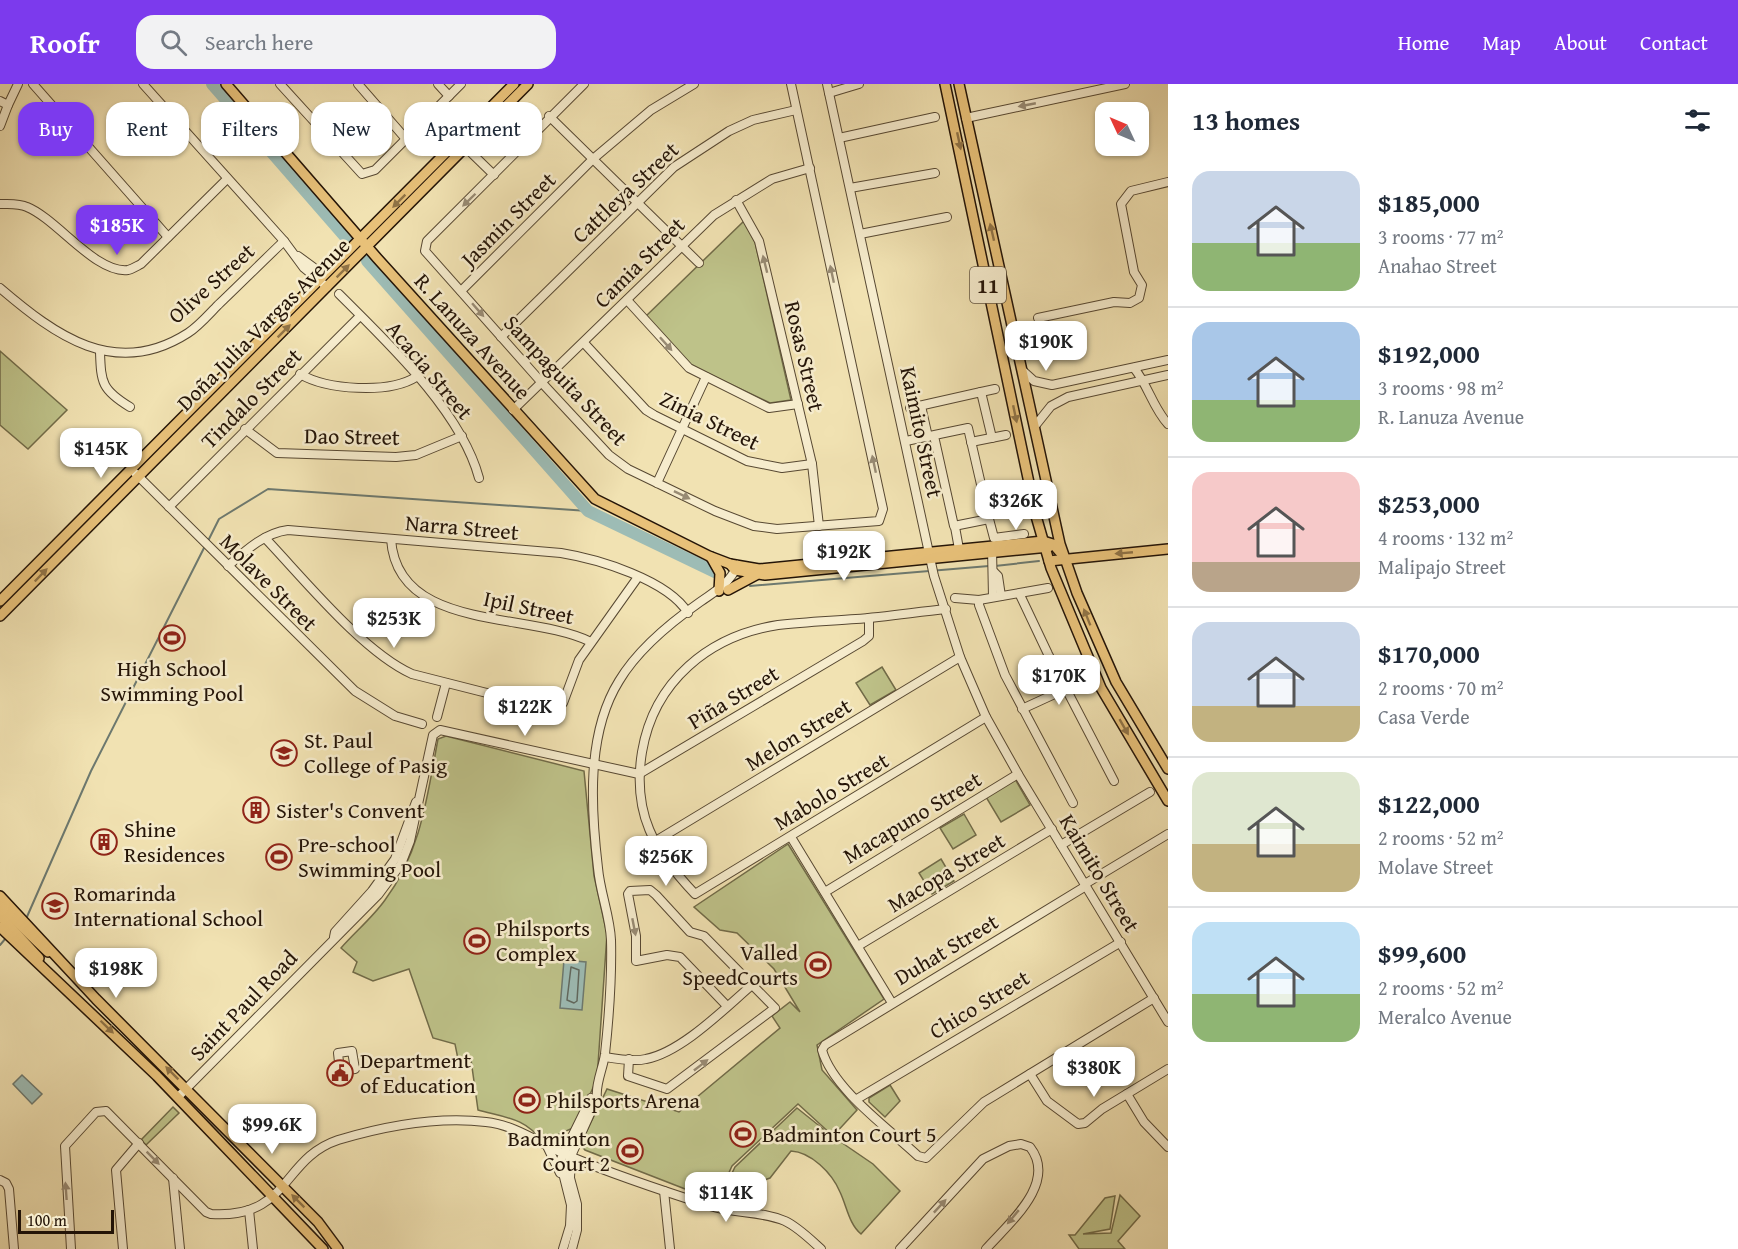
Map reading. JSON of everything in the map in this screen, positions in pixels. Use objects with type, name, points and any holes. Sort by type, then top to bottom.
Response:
[{"type":"main road","name":"R. Lanuza Avenue","points":[[226,84],[364,243],[595,499],[709,555],[756,575],[932,564],[1047,545]]},
{"type":"main road","name":"Doña Julia Vargas Avenue","points":[[498,102],[514,84]]},
{"type":"main road","name":"Doña Julia Vargas Avenue","points":[[508,102],[528,84]]},
{"type":"main road","name":"11","points":[[945,84],[1049,561],[1101,688],[1168,801]]},
{"type":"main road","name":"11","points":[[959,84],[1065,558],[1095,638],[1116,682],[1168,770]]},
{"type":"main road","points":[[953,114],[965,115]]},
{"type":"main road","name":"Doña Julia Vargas Avenue","points":[[0,616],[327,287],[364,243],[450,156]]},
{"type":"main road","name":"Doña Julia Vargas Avenue","points":[[0,601],[318,277],[364,243]]},
{"type":"main road","points":[[1003,356],[1019,353]]},
{"type":"main road","points":[[1058,533],[1047,545],[1065,558]]},
{"type":"main road","name":"R. Lanuza Avenue","points":[[738,567],[932,564],[959,549],[992,554]]},
{"type":"main road","points":[[1049,561],[1168,549]]},
{"type":"main road","points":[[709,555],[720,573],[723,591],[756,575]]},
{"type":"main road","points":[[0,896],[63,965],[320,1224],[338,1249]]},
{"type":"main road","points":[[0,906],[32,944],[52,974]]},
{"type":"main road","points":[[0,916],[32,944],[63,965]]},
{"type":"main road","points":[[0,927],[52,974],[178,1097],[323,1249]]},
{"type":"main road","points":[[231,1153],[241,1143]]},
{"type":"main road","points":[[310,1233],[320,1224]]},
{"type":"street","points":[[0,126],[4,103],[18,84]]},
{"type":"street","points":[[33,84],[168,237]]},
{"type":"street","points":[[143,84],[297,255],[313,267],[327,287]]},
{"type":"street","points":[[280,84],[362,174],[375,170],[404,141]]},
{"type":"street","points":[[358,84],[404,137]]},
{"type":"street","points":[[438,84],[448,96]]},
{"type":"street","points":[[442,102],[461,84]]},
{"type":"street","name":"Sampaguita Street","points":[[584,84],[549,116],[494,175],[427,241],[425,250],[609,455],[657,483],[754,526],[777,529],[879,520],[883,509],[791,84]]},
{"type":"street","name":"Jasmin Street","points":[[461,291],[594,159],[651,110],[694,84]]},
{"type":"street","points":[[828,88],[859,84]]},
{"type":"street","points":[[965,115],[1125,84]]},
{"type":"street","name":"Kaimito Street","points":[[828,88],[932,564],[960,657],[986,717],[1018,774],[1168,1022]]},
{"type":"street","name":"Cattleya Street","points":[[501,337],[674,167],[729,131],[753,120],[796,110]]},
{"type":"street","points":[[549,116],[699,263]]},
{"type":"street","points":[[839,138],[934,117]]},
{"type":"street","points":[[474,156],[494,175]]},
{"type":"street","name":"Camia Street","points":[[513,410],[543,384],[680,245],[714,215],[772,179],[810,168]]},
{"type":"street","points":[[850,188],[935,174]]},
{"type":"street","points":[[0,204],[27,206],[111,268],[128,270],[141,264],[227,179]]},
{"type":"street","points":[[1038,318],[1114,302],[1130,303],[1139,298],[1142,285],[1134,272],[1121,204],[1131,191],[1168,182]]},
{"type":"street","name":"Rosas Street","points":[[736,200],[759,242],[812,464],[819,526]]},
{"type":"street","points":[[861,234],[947,217]]},
{"type":"street","name":"Olive Street","points":[[0,288],[51,330],[74,343],[100,352],[132,352],[164,347],[190,333],[284,241]]},
{"type":"street","name":"Acacia Street","points":[[339,294],[416,377],[462,436],[479,478]]},
{"type":"street","points":[[627,300],[689,368],[769,408],[798,404]]},
{"type":"street","name":"Tindalo Street","points":[[169,507],[360,316]]},
{"type":"street","name":"Zinia Street","points":[[584,343],[646,410],[747,460],[765,466],[782,468],[812,464]]},
{"type":"street","points":[[100,352],[103,383],[111,395],[130,407]]},
{"type":"street","points":[[1023,371],[1034,381],[1042,384],[1065,384],[1168,360]]},
{"type":"street","points":[[1134,368],[1143,379],[1168,424]]},
{"type":"street","points":[[300,374],[324,385],[370,387],[398,385],[416,377]]},
{"type":"street","points":[[1035,426],[1051,406],[1068,397],[1168,375]]},
{"type":"street","points":[[657,483],[706,377]]},
{"type":"street","points":[[1065,384],[1068,397]]},
{"type":"street","points":[[910,408],[995,389]]},
{"type":"street","points":[[981,393],[992,438]]},
{"type":"street","points":[[921,406],[955,526],[959,549]]},
{"type":"street","points":[[906,441],[968,428],[994,538],[1024,534]]},
{"type":"street","name":"Dao Street","points":[[245,429],[277,453],[396,457],[416,455],[462,436]]},
{"type":"street","points":[[971,442],[1006,435]]},
{"type":"street","name":"Molave Street","points":[[131,469],[355,691],[394,716],[422,724]]},
{"type":"street","points":[[955,526],[989,519]]},
{"type":"street","name":"Narra Street","points":[[228,566],[265,538],[288,530],[561,553],[599,561],[638,577],[679,600],[690,611]]},
{"type":"street","points":[[265,538],[331,607],[391,664],[412,674],[550,709],[559,707],[563,702],[579,660],[638,577]]},
{"type":"street","name":"Ipil Street","points":[[391,539],[392,557],[397,570],[422,597],[440,606],[561,630],[591,642]]},
{"type":"street","points":[[992,554],[994,572],[998,576],[997,597]]},
{"type":"street","points":[[562,1177],[562,1153],[596,1092],[605,1057],[611,939],[598,870],[594,765],[606,711],[618,682],[648,644],[698,603],[723,591],[738,567]]},
{"type":"street","points":[[955,598],[979,600],[1020,595],[1048,588]]},
{"type":"street","points":[[1020,595],[1114,781]]},
{"type":"street","points":[[979,600],[978,605],[1022,709],[1072,803]]},
{"type":"street","points":[[654,842],[643,812],[639,774],[644,741],[656,706],[666,687],[696,658],[732,638],[778,625],[946,609]]},
{"type":"street","name":"Piña Street","points":[[639,774],[863,641],[869,636],[869,618]]},
{"type":"street","name":"Melon Street","points":[[654,842],[960,657]]},
{"type":"street","points":[[1022,709],[1085,680]]},
{"type":"street","points":[[437,717],[446,683]]},
{"type":"street","name":"Mabolo Street","points":[[654,842],[664,859],[695,894],[986,717]]},
{"type":"street","name":"Saint Paul Road","points":[[178,1097],[334,937],[339,936],[378,895],[401,864],[416,819],[436,732],[440,730],[594,765]]},
{"type":"street","points":[[594,765],[639,774]]},
{"type":"street","name":"Macapuno Street","points":[[825,892],[1018,774]]},
{"type":"street","points":[[1061,845],[1150,792]]},
{"type":"street","name":"Macopa Street","points":[[858,946],[1052,829]]},
{"type":"street","name":"Duhat Street","points":[[857,1100],[826,1065],[822,1050],[825,1045],[1168,834]]},
{"type":"street","points":[[791,837],[892,1002]]},
{"type":"street","points":[[629,1059],[627,1074],[630,1077],[667,1089],[679,1083],[775,1008],[704,936],[690,932],[650,890],[628,893],[636,936],[636,961],[668,955],[680,957],[727,1006]]},
{"type":"street","name":"Chico Street","points":[[857,1100],[1121,942]]},
{"type":"street","points":[[605,1057],[645,1060],[666,1052],[752,984]]},
{"type":"street","points":[[857,1100],[918,1156],[926,1158],[984,1102],[1154,998]]},
{"type":"street","points":[[1030,1074],[1047,1101],[1078,1124],[1085,1123],[1101,1109],[1168,1069]]},
{"type":"street","points":[[572,1249],[577,1230],[577,1212],[570,1178],[571,1156],[597,1098],[596,1092]]},
{"type":"street","points":[[1127,1094],[1144,1122],[1168,1147]]},
{"type":"street","points":[[71,1249],[65,1146],[96,1112],[101,1110],[106,1111],[139,1143],[206,1212],[216,1214],[249,1210],[273,1196],[310,1156],[322,1147],[391,1126],[439,1121],[487,1122],[504,1125],[562,1153],[664,1191],[722,1210],[771,1216],[788,1222],[821,1249]]},
{"type":"street","points":[[123,1249],[116,1170],[139,1143]]},
{"type":"street","points":[[900,1249],[983,1159],[1009,1146],[1020,1144],[1030,1147],[1039,1165],[1035,1187],[1028,1200],[986,1249]]},
{"type":"street","points":[[547,1146],[562,1177],[571,1205],[570,1226],[563,1249]]},
{"type":"street","points":[[173,1178],[180,1249]]},
{"type":"street","points":[[0,1180],[6,1183],[9,1189],[14,1249]]},
{"type":"street","points":[[664,1191],[670,1249]]},
{"type":"street","points":[[249,1210],[253,1249]]},
{"type":"green space","points":[[744,221],[755,242],[791,400],[770,403],[686,363],[645,317]]},
{"type":"green space","points":[[0,351],[67,410],[28,449],[0,425]]},
{"type":"green space","points":[[882,667],[896,690],[870,705],[856,683]]},
{"type":"green space","name":"Philsports Complex","points":[[446,736],[584,771],[594,876],[607,934],[597,1079],[575,1127],[542,1142],[522,1123],[478,1110],[471,1060],[458,1059],[455,1044],[433,1038],[409,969],[373,981],[353,972],[357,962],[341,948],[380,906],[407,863],[421,823],[438,739]]},
{"type":"green space","points":[[1015,779],[1030,805],[1001,822],[986,797]]},
{"type":"green space","points":[[964,814],[976,835],[953,849],[940,828]]},
{"type":"green space","points":[[788,844],[884,999],[817,1045],[822,1070],[857,1110],[833,1136],[798,1104],[732,1166],[716,1201],[585,1150],[581,1145],[583,1139],[607,1089],[679,1112],[780,1028],[772,1016],[790,1002],[800,1012],[774,969],[737,933],[720,930],[694,907]]},
{"type":"green space","points":[[941,859],[954,881],[932,894],[919,873]]},
{"type":"green space","points":[[890,1085],[900,1101],[885,1117],[869,1102],[869,1098]]},
{"type":"green space","points":[[173,1107],[179,1113],[146,1145],[141,1140]]},
{"type":"green space","points":[[797,1108],[873,1164],[900,1191],[861,1234],[851,1220],[832,1178],[813,1159],[799,1152],[791,1151],[770,1178],[747,1186],[746,1205],[718,1202],[735,1167]]},
{"type":"green space","points":[[1120,1195],[1140,1216],[1118,1241],[1125,1249],[1079,1249],[1069,1235],[1075,1235],[1105,1198],[1115,1196],[1110,1229],[1083,1234],[1111,1233]]},
{"type":"water","points":[[564,960],[586,962],[582,1010],[560,1008]]},
{"type":"water","points":[[22,1075],[42,1094],[32,1104],[13,1084]]},
{"type":"waterway","points":[[212,84],[348,240]]},
{"type":"waterway","points":[[367,261],[588,511],[715,572]]},
{"type":"waterway","points":[[208,541],[219,519],[268,489],[588,511]]},
{"type":"waterway","points":[[26,919],[91,771],[205,546]]},
{"type":"waterway","points":[[995,566],[1039,561]]},
{"type":"waterway","points":[[750,586],[989,566]]},
{"type":"waterway","points":[[0,945],[6,938]]},
{"type":"place","name":"High School Swimming Pool","points":[[172,638]]},
{"type":"place","name":"St. Paul College of Pasig","points":[[284,753]]},
{"type":"place","name":"Sister's Convent","points":[[256,810]]},
{"type":"place","name":"Shine Residences","points":[[104,842]]},
{"type":"place","name":"Pre-school Swimming Pool","points":[[279,857]]},
{"type":"place","name":"Romarinda International School","points":[[55,906]]},
{"type":"place","name":"Philsports Complex","points":[[477,941]]},
{"type":"place","name":"Valled SpeedCourts","points":[[818,965]]},
{"type":"place","name":"Department of Education","points":[[340,1073]]},
{"type":"place","name":"Philsports Arena","points":[[527,1100]]},
{"type":"place","name":"Badminton Court 5","points":[[743,1134]]},
{"type":"place","name":"Badminton Court 2","points":[[630,1151]]}]
